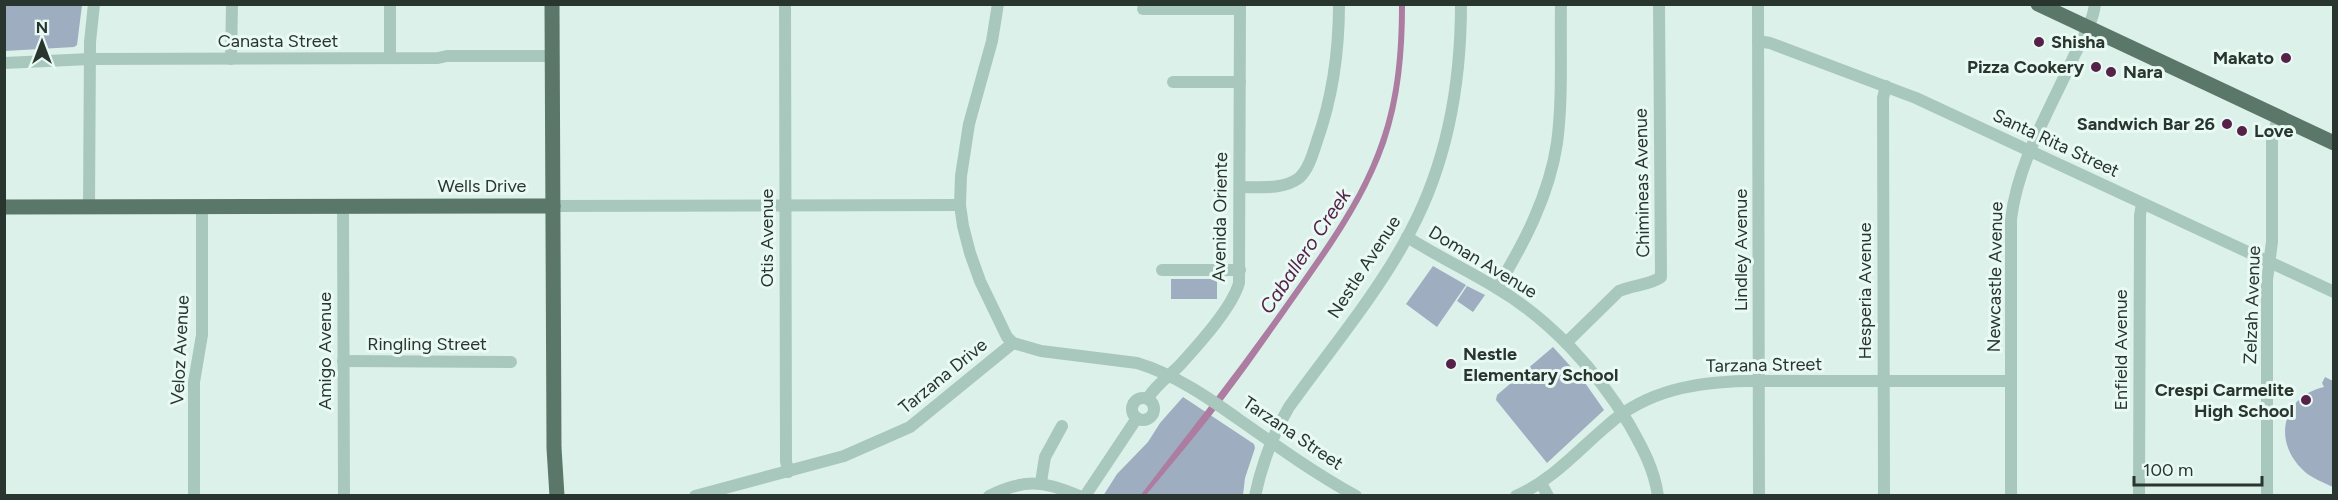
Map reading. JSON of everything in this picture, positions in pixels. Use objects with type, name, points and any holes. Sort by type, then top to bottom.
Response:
[{"type":"main road","points":[[552,4],[554,448],[557,495]]},
{"type":"main road","points":[[2038,4],[2334,142]]},
{"type":"main road","name":"Wells Drive","points":[[4,207],[553,206]]},
{"type":"street","points":[[88,207],[90,59],[94,4]]},
{"type":"street","points":[[231,59],[232,4]]},
{"type":"street","points":[[390,4],[390,58]]},
{"type":"street","name":"Otis Avenue","points":[[786,4],[786,461],[788,472]]},
{"type":"street","points":[[998,4],[992,40],[964,150],[960,205],[970,253],[980,281],[1007,338],[1013,343]]},
{"type":"street","points":[[1240,187],[1279,186],[1299,177],[1306,168],[1325,119],[1335,74],[1339,39],[1339,4]]},
{"type":"street","name":"Nestle Avenue","points":[[1256,495],[1270,441],[1289,407],[1391,265],[1431,185],[1446,139],[1454,101],[1460,61],[1461,4]]},
{"type":"street","points":[[1497,288],[1520,249],[1548,183],[1560,101],[1561,4]]},
{"type":"street","name":"Chimineas Avenue","points":[[1566,343],[1619,291],[1630,286],[1656,281],[1660,277],[1659,4]]},
{"type":"street","name":"Lindley Avenue","points":[[1758,4],[1759,495]]},
{"type":"street","name":"Newcastle Avenue","points":[[2011,495],[2011,219],[2016,189],[2030,151],[2088,27],[2095,4]]},
{"type":"street","points":[[1143,9],[1170,14],[1240,7]]},
{"type":"street","name":"Avenida Oriente","points":[[1085,495],[1137,418],[1144,420],[1153,414],[1155,407],[1148,398],[1157,384],[1179,365],[1232,302],[1239,283],[1240,7]]},
{"type":"street","name":"Santa Rita Street","points":[[1758,41],[1770,43],[1916,98],[2334,292]]},
{"type":"street","name":"Canasta Street","points":[[4,63],[90,59],[552,56]]},
{"type":"street","points":[[1173,82],[1240,82]]},
{"type":"street","name":"Hesperia Avenue","points":[[1884,495],[1883,98],[1886,86]]},
{"type":"street","name":"Zelzah Avenue","points":[[2267,495],[2267,280],[2272,238],[2272,140],[2278,117]]},
{"type":"street","name":"Enfield Avenue","points":[[2139,495],[2140,214],[2142,204]]},
{"type":"street","name":"Wells Drive","points":[[553,206],[960,205]]},
{"type":"street","name":"Amigo Avenue","points":[[343,206],[344,495]]},
{"type":"street","name":"Veloz Avenue","points":[[194,495],[194,382],[201,335],[202,207]]},
{"type":"street","name":"Doman Avenue","points":[[1407,237],[1497,288],[1534,314],[1566,343],[1622,413],[1645,450],[1656,481],[1658,495]]},
{"type":"street","points":[[1162,270],[1240,270]]},
{"type":"street","name":"Tarzana Drive","points":[[694,495],[844,456],[910,427],[1013,343],[1041,351],[1137,363],[1168,375],[1210,400]]},
{"type":"street","name":"Ringling Street","points":[[343,361],[511,362]]},
{"type":"street","name":"Tarzana Street","points":[[1516,495],[1541,483],[1622,413],[1676,388],[1709,382],[2011,381]]},
{"type":"street","name":"Tarzana Street","points":[[1210,400],[1333,483],[1356,495]]},
{"type":"street","points":[[1041,482],[1046,457],[1062,426]]},
{"type":"street","points":[[988,495],[1020,483],[1041,482],[1079,495]]},
{"type":"street","points":[[1541,483],[1548,495]]},
{"type":"shaded area","points":[[5,4],[82,5],[77,45],[5,51]]},
{"type":"shaded area","points":[[1399,5],[1405,5],[1399,92],[1386,143],[1357,207],[1243,373],[1207,421],[1146,495],[1140,496],[1279,312],[1331,237],[1369,170],[1392,98],[1397,61]]},
{"type":"shaded area","points":[[1433,266],[1466,285],[1437,327],[1406,304]]},
{"type":"shaded area","points":[[1171,279],[1217,279],[1217,299],[1171,299]]},
{"type":"shaded area","points":[[1467,286],[1485,295],[1473,312],[1457,301]]},
{"type":"shaded area","points":[[1553,347],[1583,380],[1604,410],[1547,463],[1496,400],[1497,395]]},
{"type":"shaded area","points":[[2325,377],[2333,381],[2333,487],[2305,472],[2288,448],[2285,435],[2290,411],[2298,400],[2309,392],[2324,387],[2322,383]]},
{"type":"shaded area","points":[[1183,397],[1254,444],[1255,448],[1245,478],[1243,495],[1103,496],[1117,474],[1148,442],[1160,423]]},
{"type":"place","name":"Shisha","points":[[2039,42]]},
{"type":"place","name":"Makato","points":[[2286,58]]},
{"type":"place","name":"Pizza Cookery","points":[[2096,67]]},
{"type":"place","name":"Nara","points":[[2111,72]]},
{"type":"place","name":"Sandwich Bar 26","points":[[2227,124]]},
{"type":"place","name":"Love","points":[[2242,131]]},
{"type":"place","name":"Nestle Elementary School","points":[[1451,364]]},
{"type":"place","name":"Crespi Carmelite High School","points":[[2306,400]]},
{"type":"water label","name":"Caballero Creek","points":[[1305,251]]}]
